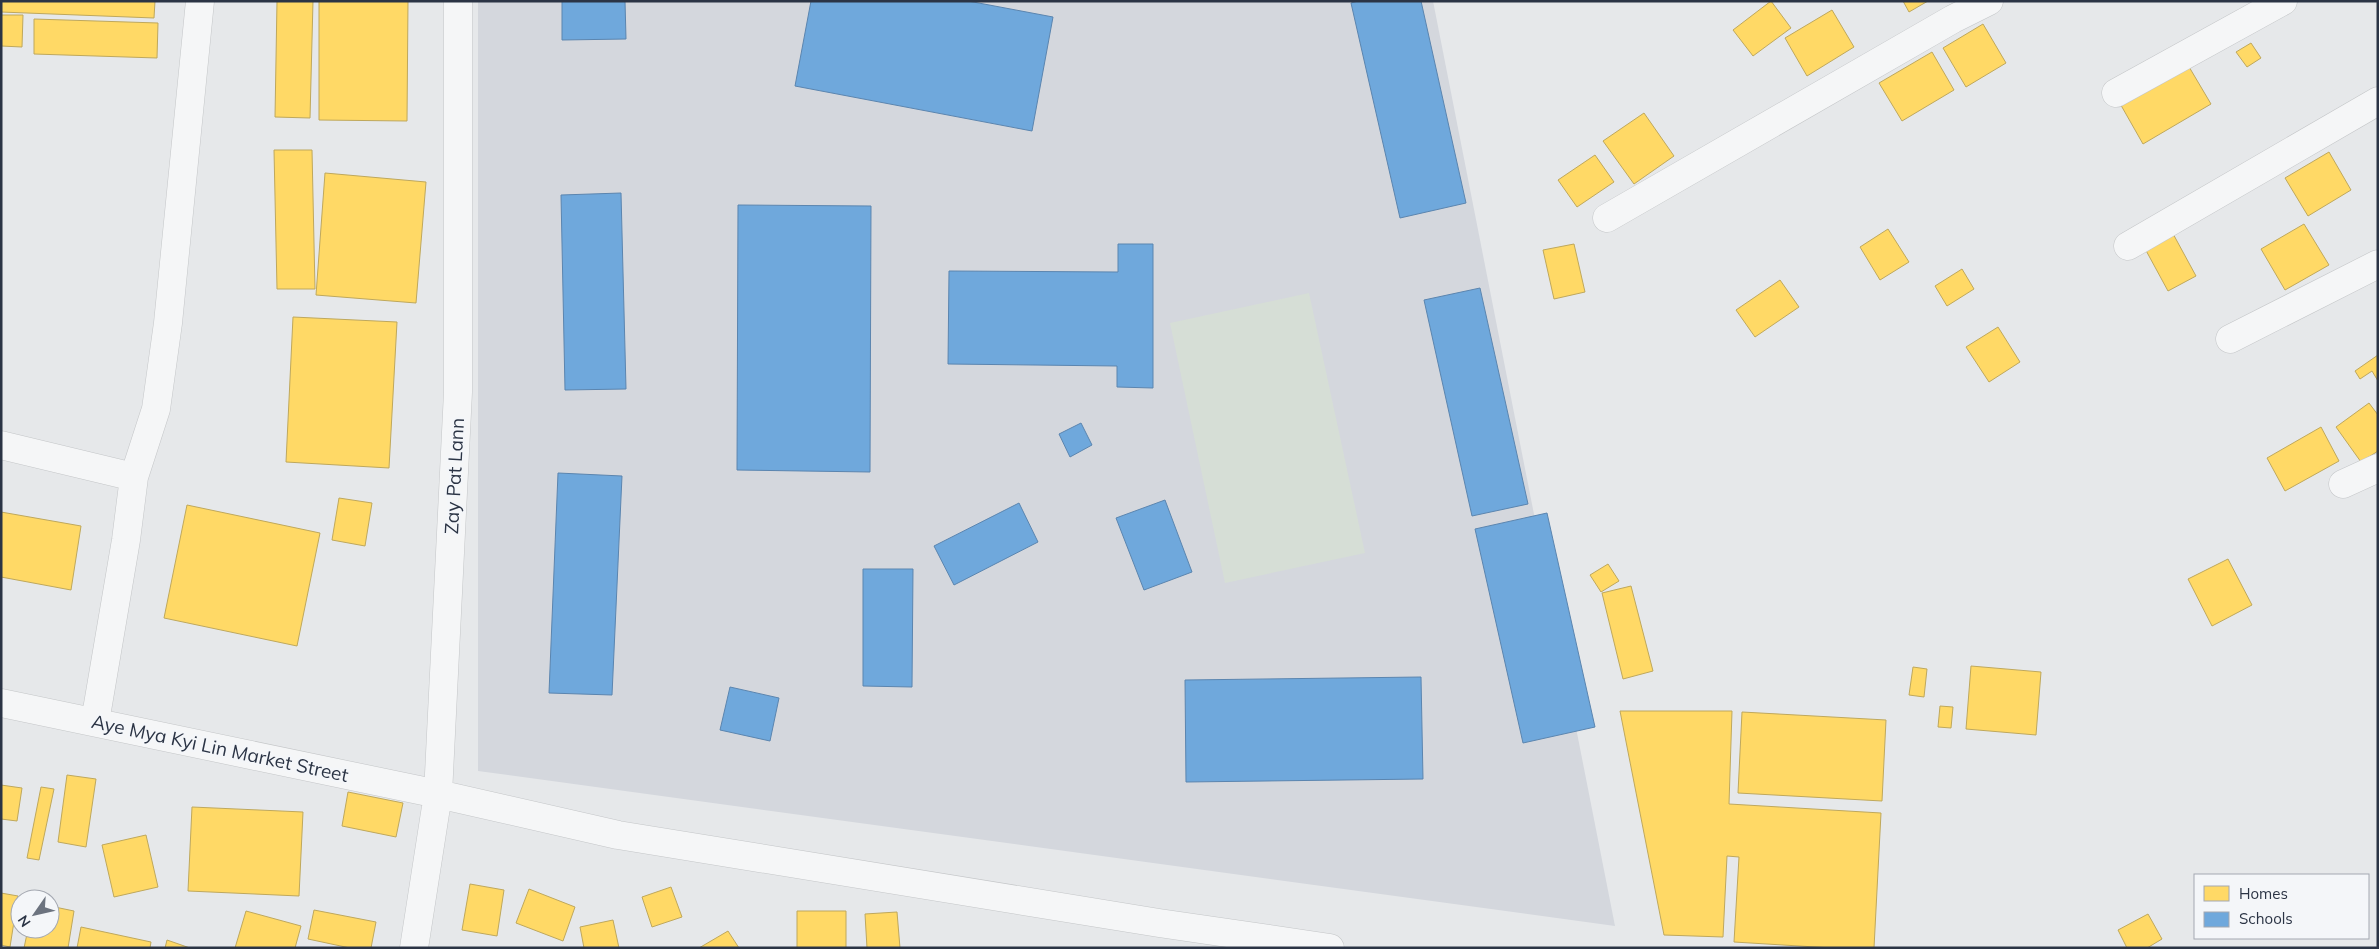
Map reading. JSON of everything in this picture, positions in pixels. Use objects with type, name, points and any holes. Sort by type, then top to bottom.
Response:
[{"type":"street","points":[[95,722],[126,540],[134,477],[156,409],[168,323],[200,1]]},
{"type":"street","name":"Zay Pat Lann","points":[[414,948],[438,794],[458,392],[458,1]]},
{"type":"street","points":[[1607,218],[1953,19],[1989,1]]},
{"type":"street","points":[[2116,94],[2283,1]]},
{"type":"street","points":[[2128,246],[2378,101]]},
{"type":"street","points":[[2230,339],[2378,264]]},
{"type":"street","points":[[1,445],[134,477]]},
{"type":"street","points":[[2343,484],[2378,468]]},
{"type":"street","name":"Aye Mya Kyi Lin Market Street","points":[[1,703],[438,794],[618,835],[1159,923],[1330,948]]},
{"type":"shaded area","points":[[478,1],[1433,1],[1615,926],[478,771]]},
{"type":"shaded area","points":[[1309,293],[1365,553],[1225,583],[1170,323]]},
{"type":"building: Homes","points":[[1,1],[155,1],[154,18],[1,12]]},
{"type":"building: Homes","points":[[277,1],[313,1],[310,118],[275,117]]},
{"type":"building: Homes","points":[[319,1],[408,1],[407,121],[319,120]]},
{"type":"building: Homes","points":[[1771,1],[1791,28],[1753,56],[1733,30]]},
{"type":"building: Homes","points":[[1903,1],[1928,1],[1909,12]]},
{"type":"building: Homes","points":[[1832,10],[1854,47],[1807,76],[1785,38]]},
{"type":"building: Homes","points":[[1,15],[23,15],[22,47],[1,46]]},
{"type":"building: Homes","points":[[34,19],[158,23],[157,58],[34,54]]},
{"type":"building: Homes","points":[[1983,24],[2006,63],[1966,87],[1943,48]]},
{"type":"building: Homes","points":[[2251,43],[2261,58],[2247,67],[2236,52]]},
{"type":"building: Homes","points":[[1932,52],[1954,90],[1902,121],[1879,83]]},
{"type":"building: Homes","points":[[2185,60],[2211,104],[2143,144],[2118,100]]},
{"type":"building: Homes","points":[[1644,113],[1674,156],[1634,184],[1603,141]]},
{"type":"building: Homes","points":[[274,150],[312,150],[315,289],[277,289]]},
{"type":"building: Homes","points":[[2329,152],[2351,190],[2308,216],[2285,178]]},
{"type":"building: Homes","points":[[1595,155],[1614,182],[1577,207],[1558,180]]},
{"type":"building: Homes","points":[[325,173],[426,182],[416,303],[316,295]]},
{"type":"building: Homes","points":[[2304,224],[2329,265],[2285,290],[2261,249]]},
{"type":"building: Homes","points":[[1888,229],[1909,262],[1880,280],[1860,247]]},
{"type":"building: Homes","points":[[2171,230],[2196,276],[2168,291],[2143,245]]},
{"type":"building: Homes","points":[[1574,244],[1585,292],[1554,299],[1543,250]]},
{"type":"building: Homes","points":[[1962,269],[1974,289],[1947,306],[1935,286]]},
{"type":"building: Homes","points":[[1780,280],[1799,307],[1755,337],[1736,310]]},
{"type":"building: Homes","points":[[293,317],[397,322],[389,468],[286,462]]},
{"type":"building: Homes","points":[[1998,327],[2020,362],[1989,382],[1966,347]]},
{"type":"building: Homes","points":[[2378,355],[2378,381],[2372,371],[2360,379],[2355,371]]},
{"type":"building: Homes","points":[[2369,403],[2378,415],[2378,451],[2361,462],[2336,427]]},
{"type":"building: Homes","points":[[2321,427],[2339,461],[2285,491],[2267,458]]},
{"type":"building: Homes","points":[[339,498],[372,503],[365,546],[332,540]]},
{"type":"building: Homes","points":[[187,505],[320,533],[297,646],[164,618]]},
{"type":"building: Homes","points":[[1,512],[81,526],[71,590],[1,577]]},
{"type":"building: Homes","points":[[2228,559],[2252,605],[2212,626],[2188,579]]},
{"type":"building: Homes","points":[[1608,564],[1619,581],[1601,592],[1590,575]]},
{"type":"building: Homes","points":[[1631,586],[1653,671],[1623,679],[1602,593]]},
{"type":"building: Homes","points":[[1971,666],[2041,672],[2036,735],[1966,729]]},
{"type":"building: Homes","points":[[1913,667],[1927,669],[1924,697],[1909,695]]},
{"type":"building: Homes","points":[[1940,706],[1953,707],[1951,728],[1938,727]]},
{"type":"building: Homes","points":[[1620,711],[1732,711],[1729,804],[1881,813],[1874,948],[1832,948],[1734,942],[1739,857],[1727,856],[1723,937],[1664,935]]},
{"type":"building: Homes","points":[[1742,712],[1886,720],[1882,801],[1738,793]]},
{"type":"building: Homes","points":[[67,775],[96,779],[86,847],[58,842]]},
{"type":"building: Homes","points":[[1,785],[22,788],[17,821],[1,819]]},
{"type":"building: Homes","points":[[41,787],[54,789],[39,860],[27,858]]},
{"type":"building: Homes","points":[[348,792],[403,803],[396,837],[342,826]]},
{"type":"building: Homes","points":[[192,807],[303,812],[299,896],[188,891]]},
{"type":"building: Homes","points":[[146,835],[158,887],[114,897],[102,845]]},
{"type":"building: Homes","points":[[470,884],[504,890],[497,936],[462,930]]},
{"type":"building: Homes","points":[[671,887],[682,917],[652,927],[642,897]]},
{"type":"building: Homes","points":[[529,889],[575,907],[563,941],[516,923]]},
{"type":"building: Homes","points":[[1,893],[10,895],[11,939],[10,947],[1,945]]},
{"type":"building: Homes","points":[[60,908],[74,911],[68,948],[24,948],[26,939],[60,939]]},
{"type":"building: Homes","points":[[314,910],[376,922],[371,948],[350,948],[308,939]]},
{"type":"building: Homes","points":[[246,911],[301,926],[295,948],[235,948]]},
{"type":"building: Homes","points":[[797,911],[846,911],[846,948],[797,948]]},
{"type":"building: Homes","points":[[897,912],[900,948],[867,948],[865,914]]},
{"type":"building: Homes","points":[[2148,914],[2162,939],[2147,948],[2127,948],[2118,930]]},
{"type":"building: Homes","points":[[613,920],[619,948],[584,948],[580,927]]},
{"type":"building: Homes","points":[[81,927],[151,942],[150,948],[77,948]]},
{"type":"building: Homes","points":[[728,931],[739,948],[699,948]]},
{"type":"building: Homes","points":[[167,940],[190,948],[165,948]]},
{"type":"building: Schools","points":[[562,1],[625,1],[626,39],[562,40]]},
{"type":"building: Schools","points":[[811,1],[968,1],[1053,17],[1032,131],[795,86]]},
{"type":"building: Schools","points":[[1358,1],[1421,1],[1466,203],[1400,218],[1351,3]]},
{"type":"building: Schools","points":[[621,193],[626,389],[565,390],[561,195]]},
{"type":"building: Schools","points":[[738,205],[871,206],[870,472],[737,470]]},
{"type":"building: Schools","points":[[1118,244],[1153,244],[1153,388],[1117,387],[1117,366],[948,364],[949,271],[1118,272]]},
{"type":"building: Schools","points":[[1480,288],[1528,504],[1472,516],[1424,300]]},
{"type":"building: Schools","points":[[1081,423],[1092,445],[1070,457],[1059,434]]},
{"type":"building: Schools","points":[[558,473],[622,476],[612,695],[549,693]]},
{"type":"building: Schools","points":[[1165,500],[1192,572],[1144,590],[1116,518]]},
{"type":"building: Schools","points":[[1019,503],[1038,542],[954,585],[934,546]]},
{"type":"building: Schools","points":[[1547,513],[1595,727],[1523,743],[1475,529]]},
{"type":"building: Schools","points":[[863,569],[913,569],[912,687],[863,686]]},
{"type":"building: Schools","points":[[1421,677],[1423,779],[1186,782],[1185,680]]},
{"type":"building: Schools","points":[[730,687],[779,698],[770,741],[720,730]]}]
